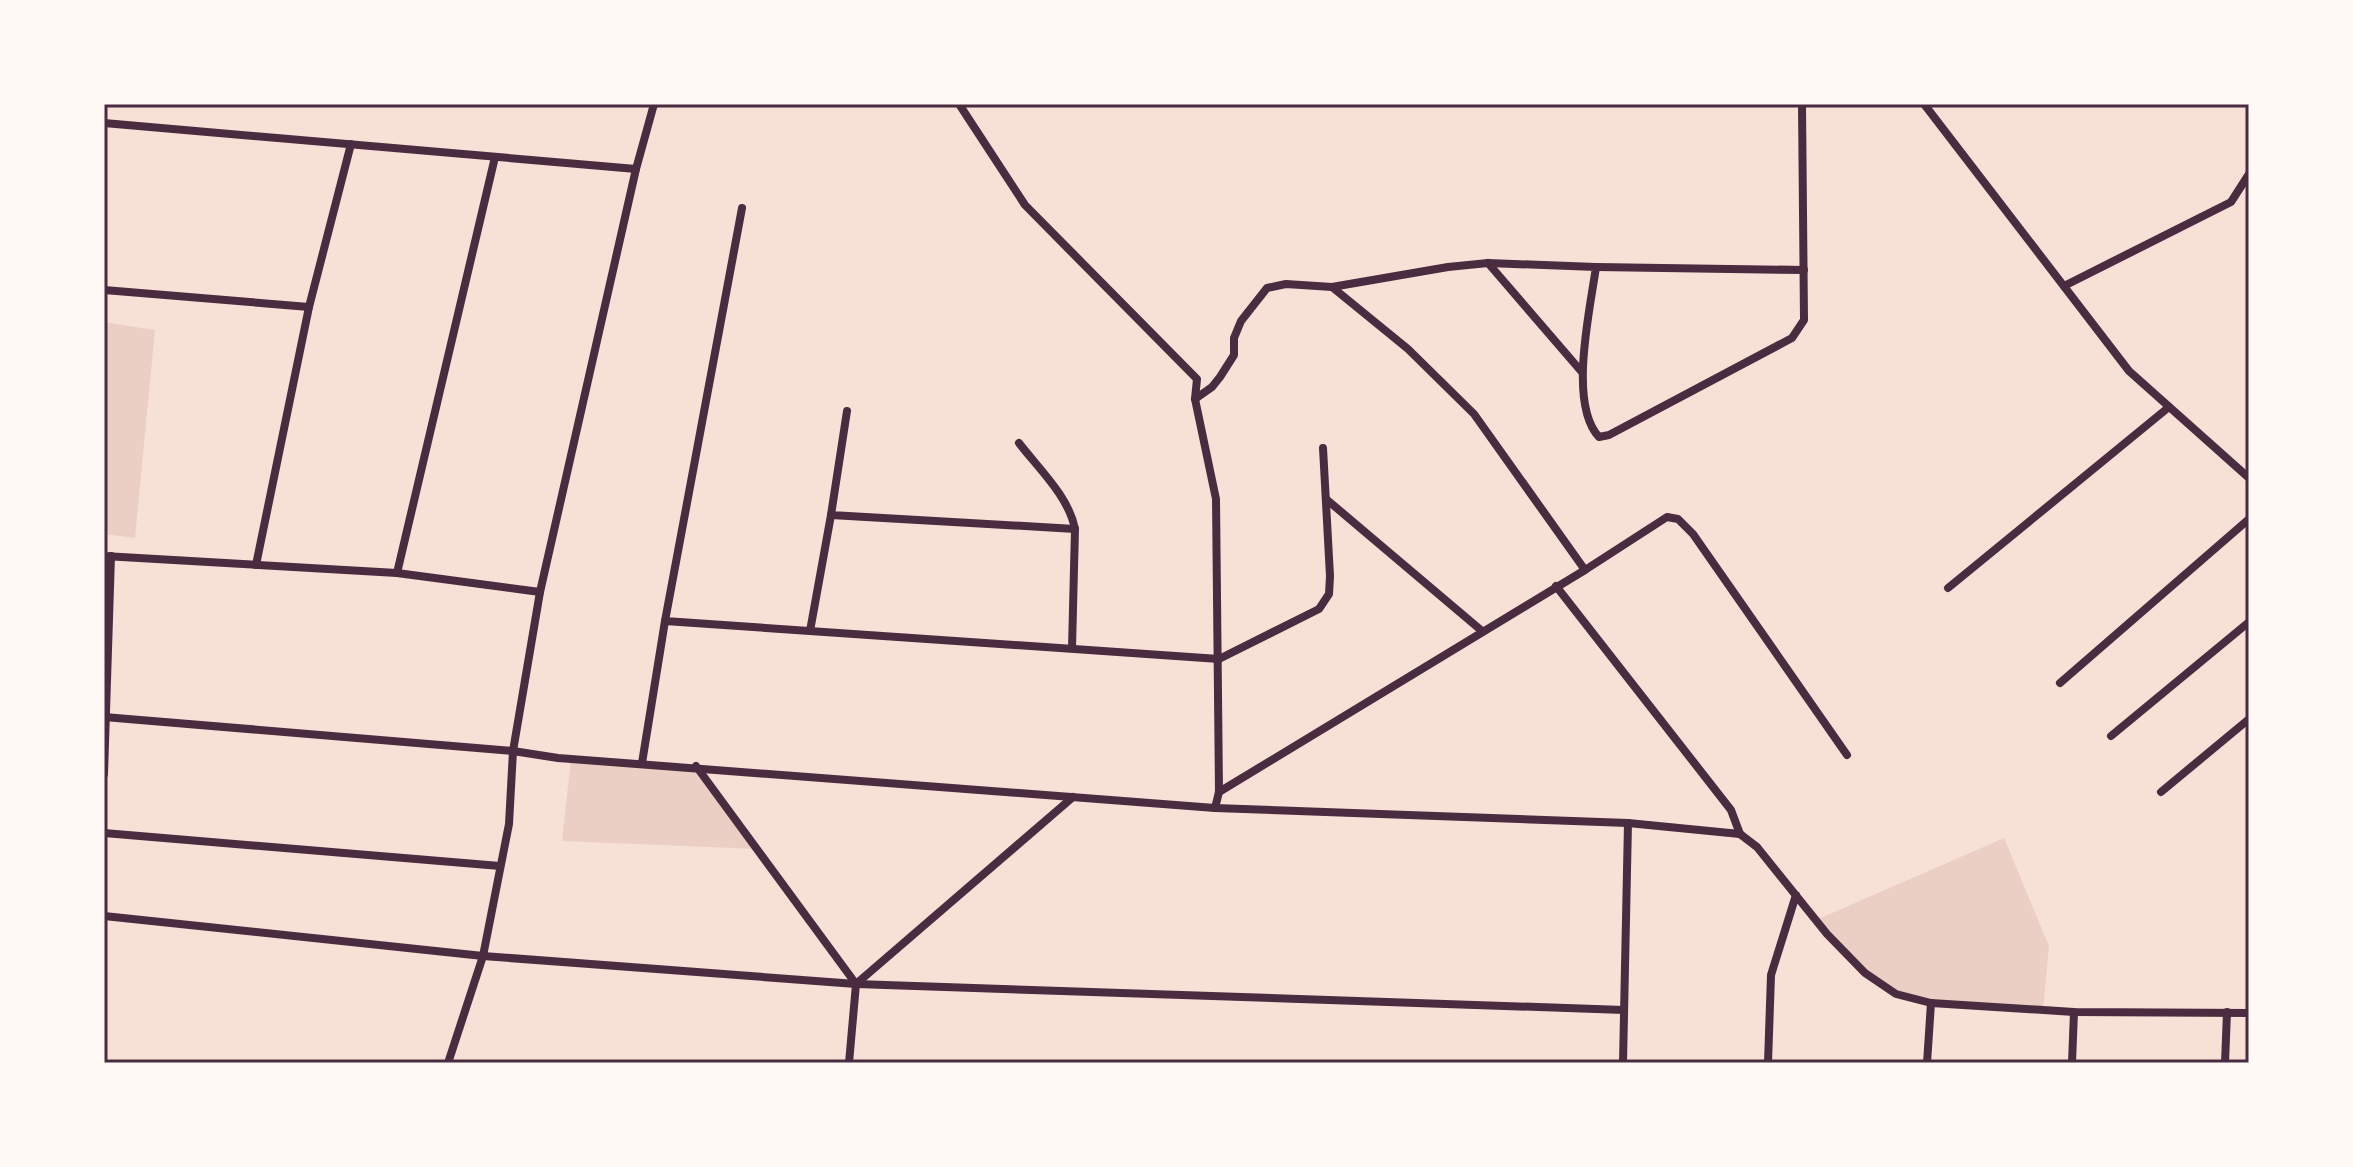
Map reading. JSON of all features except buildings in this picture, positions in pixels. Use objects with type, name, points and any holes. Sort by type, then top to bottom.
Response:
[{"type":"street","points":[[448,1063],[483,956],[509,824],[513,751],[540,592],[636,169],[654,104]]},
{"type":"street","points":[[959,104],[1025,205],[1197,379],[1195,399],[1216,499],[1219,792],[1215,808]]},
{"type":"street","points":[[1596,267],[1581,371],[1590,428],[1599,437],[1609,435],[1792,338],[1804,320],[1802,104]]},
{"type":"street","points":[[1924,104],[2129,371],[2249,478]]},
{"type":"street","points":[[104,123],[636,169]]},
{"type":"street","points":[[256,565],[309,307],[351,144]]},
{"type":"street","points":[[397,573],[495,157]]},
{"type":"street","points":[[2064,286],[2231,202],[2249,174]]},
{"type":"street","points":[[642,763],[665,621],[742,208]]},
{"type":"street","points":[[1195,399],[1220,377],[1234,355],[1234,338],[1241,321],[1267,288],[1286,284],[1332,287],[1488,263],[1804,270]]},
{"type":"street","points":[[1488,263],[1581,371]]},
{"type":"street","points":[[1332,287],[1408,349],[1474,414],[1585,570]]},
{"type":"street","points":[[104,290],[309,307]]},
{"type":"street","points":[[1948,588],[2169,407]]},
{"type":"street","points":[[810,631],[847,411]]},
{"type":"street","points":[[1019,443],[1073,517],[1072,648]]},
{"type":"street","points":[[665,621],[1219,659],[1319,609],[1329,594],[1323,448]]},
{"type":"street","points":[[1326,499],[1482,631]]},
{"type":"street","points":[[831,515],[1075,529]]},
{"type":"street","points":[[1219,792],[1667,517],[1678,519],[1693,534],[1847,755]]},
{"type":"street","points":[[2060,683],[2249,519]]},
{"type":"street","points":[[104,774],[108,556],[397,573],[540,592]]},
{"type":"street","points":[[1556,586],[1731,810],[1740,834]]},
{"type":"street","points":[[2111,736],[2249,622]]},
{"type":"street","points":[[106,717],[513,751],[558,758],[696,766],[1215,808],[1628,823],[1740,834],[1757,847],[1827,934],[1865,973],[1896,994],[1931,1003],[2074,1012],[2249,1013]]},
{"type":"street","points":[[2161,792],[2249,719]]},
{"type":"street","points":[[696,766],[856,984],[849,1063]]},
{"type":"street","points":[[856,984],[1073,797]]},
{"type":"street","points":[[1623,1063],[1628,823]]},
{"type":"street","points":[[104,833],[500,866]]},
{"type":"street","points":[[1768,1063],[1771,975],[1796,895]]},
{"type":"street","points":[[104,916],[483,956],[856,984],[1624,1010]]},
{"type":"street","points":[[1927,1063],[1931,1003]]},
{"type":"street","points":[[2072,1063],[2074,1012]]},
{"type":"street","points":[[2225,1063],[2227,1012]]},
{"type":"shaded area","points":[[104,322],[155,330],[135,538],[104,534]]},
{"type":"shaded area","points":[[571,759],[696,766],[757,849],[562,841]]},
{"type":"shaded area","points":[[2004,838],[2049,946],[2043,1010],[1950,1005],[1906,996],[1866,974],[1816,920]]}]
